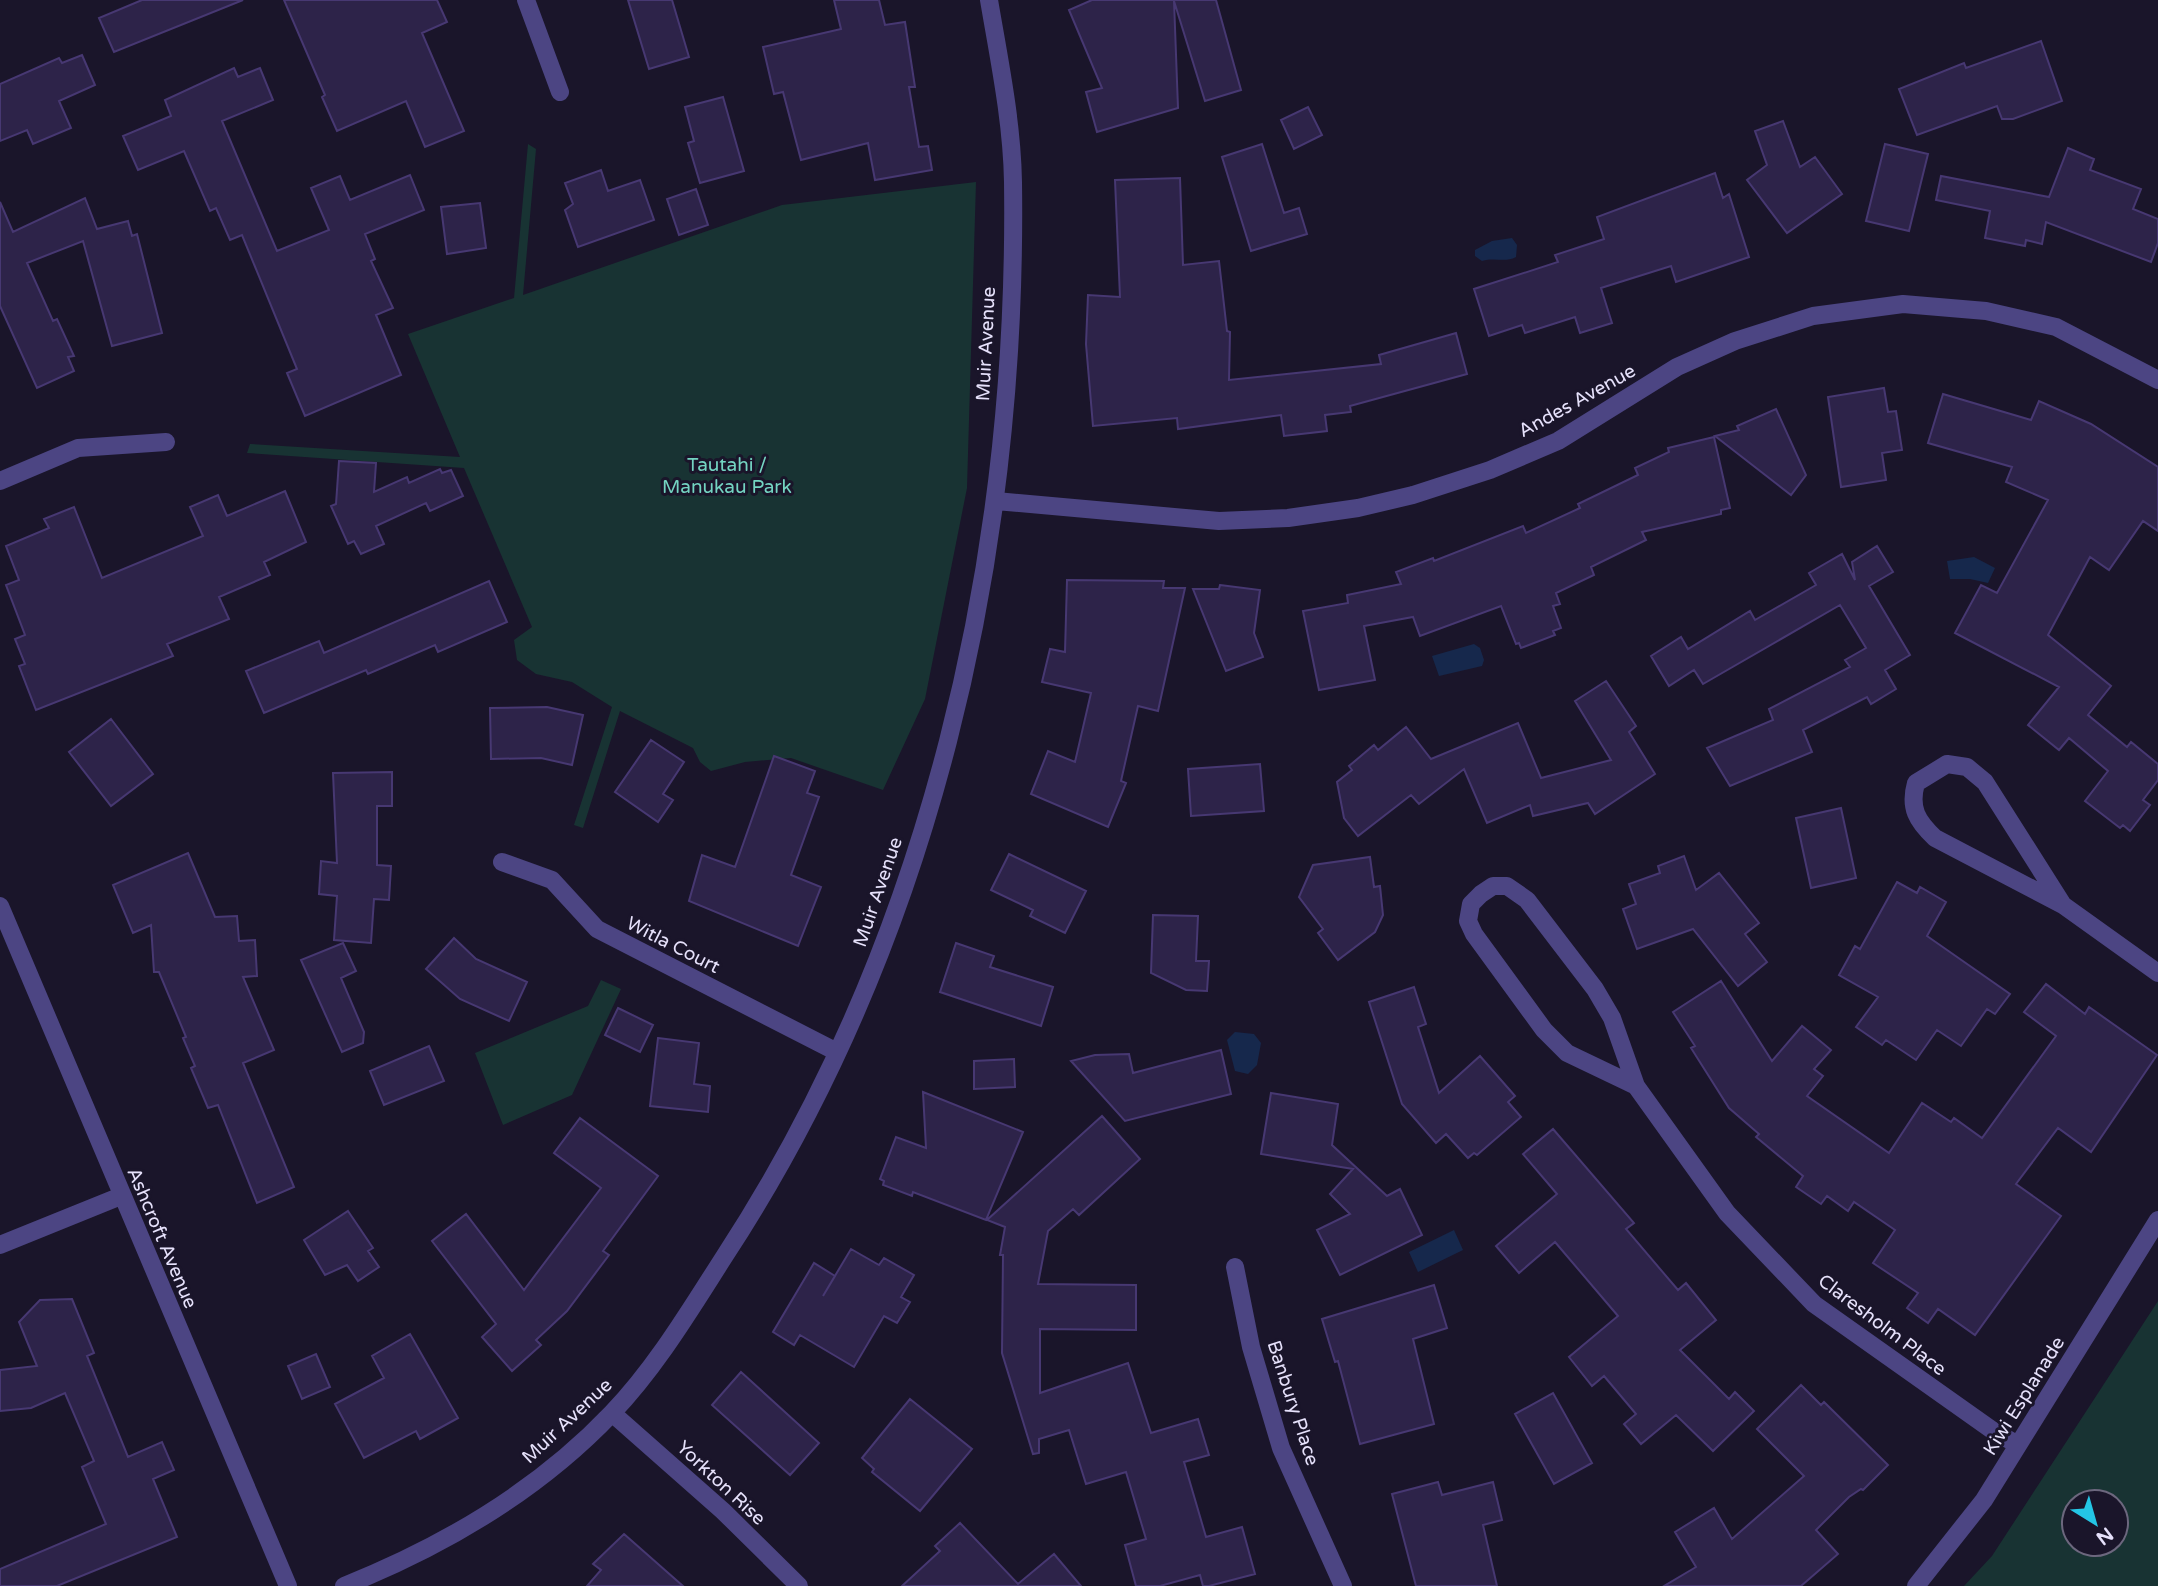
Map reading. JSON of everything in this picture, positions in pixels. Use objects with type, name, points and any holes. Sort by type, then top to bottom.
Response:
[{"type":"street","points":[[526,0],[560,92]]},
{"type":"street","name":"Muir Avenue","points":[[344,1586],[400,1564],[481,1520],[548,1472],[612,1413],[672,1338],[749,1220],[800,1131],[868,986],[912,860],[948,741],[974,636],[996,501],[1006,393],[1013,179],[1002,75],[989,0]]},
{"type":"street","name":"Andes Avenue","points":[[996,501],[1219,521],[1288,517],[1358,508],[1413,495],[1490,470],[1558,440],[1677,367],[1735,341],[1813,316],[1903,304],[1986,310],[2056,327],[2158,380]]},
{"type":"street","points":[[0,481],[78,448],[166,442]]},
{"type":"street","points":[[2063,905],[1985,782],[1968,767],[1947,764],[1916,783],[1912,808],[1921,825],[1935,838],[2063,905],[2158,973]]},
{"type":"street","name":"Witla Court","points":[[502,862],[552,880],[597,929],[837,1052]]},
{"type":"street","name":"Claresholm Place","points":[[1636,1086],[1567,1053],[1544,1030],[1474,934],[1468,921],[1471,904],[1480,894],[1493,886],[1507,886],[1527,900],[1595,989],[1612,1018],[1636,1086],[1727,1213],[1814,1304],[1992,1430],[2018,1445]]},
{"type":"street","name":"Ashcroft Avenue","points":[[0,906],[288,1586]]},
{"type":"street","points":[[0,1245],[121,1196]]},
{"type":"street","name":"Kiwi Esplanade","points":[[1916,1586],[1984,1500],[2158,1220]]},
{"type":"street","name":"Banbury Place","points":[[1235,1267],[1251,1347],[1281,1448],[1343,1586]]},
{"type":"street","name":"Yorkton Rise","points":[[612,1413],[723,1511],[799,1586]]},
{"type":"green space","name":"Tautahi / Manukau Park","points":[[528,144],[536,149],[523,295],[782,205],[976,182],[967,488],[925,699],[883,790],[791,758],[745,762],[711,771],[700,762],[693,748],[620,711],[583,828],[574,825],[612,707],[572,682],[536,674],[517,660],[514,640],[532,627],[464,468],[247,453],[250,444],[460,457],[408,334],[514,298]]},
{"type":"green space","points":[[601,980],[621,989],[572,1095],[503,1125],[475,1053],[588,1006]]},
{"type":"green space","points":[[2158,1301],[2158,1586],[1964,1586],[1992,1556]]},
{"type":"water","points":[[1512,238],[1517,245],[1516,257],[1482,261],[1475,256],[1475,250],[1492,241]]},
{"type":"water","points":[[1974,557],[1995,568],[1988,583],[1950,579],[1947,561]]},
{"type":"water","points":[[1474,644],[1480,648],[1484,660],[1482,666],[1439,676],[1432,656]]},
{"type":"water","points":[[1235,1032],[1254,1034],[1261,1043],[1257,1065],[1248,1074],[1235,1071],[1227,1040]]},
{"type":"water","points":[[1454,1230],[1463,1250],[1418,1272],[1409,1252]]},
{"type":"building","points":[[142,0],[243,0],[114,52],[99,18]]},
{"type":"building","points":[[284,0],[437,0],[447,22],[422,33],[464,131],[425,147],[406,101],[337,131],[322,97],[325,95]]},
{"type":"building","points":[[628,0],[672,0],[689,57],[649,69]]},
{"type":"building","points":[[834,0],[879,0],[885,25],[905,22],[915,87],[909,87],[919,147],[928,146],[932,170],[875,180],[868,143],[801,160],[783,92],[774,94],[763,47],[841,29]]},
{"type":"building","points":[[1092,0],[1216,0],[1241,90],[1205,101],[1174,1],[1178,108],[1097,132],[1086,92],[1102,88],[1069,10]]},
{"type":"building","points":[[2041,41],[2062,101],[2013,119],[2002,119],[1997,106],[1917,135],[1899,89],[1964,63],[1966,68]]},
{"type":"building","points":[[82,55],[95,85],[59,101],[71,128],[33,144],[27,130],[0,141],[0,84],[59,58],[62,63]]},
{"type":"building","points":[[234,68],[238,77],[260,68],[273,100],[222,121],[277,251],[329,230],[311,188],[340,176],[350,200],[410,175],[424,210],[365,234],[375,259],[371,261],[393,308],[376,315],[401,375],[305,416],[287,373],[297,369],[242,235],[230,240],[216,208],[210,211],[184,151],[138,170],[123,136],[171,116],[165,100]]},
{"type":"building","points":[[723,97],[744,171],[700,183],[688,143],[694,141],[685,107]]},
{"type":"building","points":[[1308,107],[1322,135],[1294,149],[1281,120]]},
{"type":"building","points":[[1783,121],[1800,167],[1815,157],[1842,194],[1787,233],[1747,180],[1767,165],[1755,131]]},
{"type":"building","points":[[1262,144],[1284,213],[1299,208],[1307,234],[1251,251],[1222,157]]},
{"type":"building","points":[[1885,144],[1928,154],[1909,231],[1866,221]]},
{"type":"building","points":[[2068,148],[2094,159],[2090,170],[2141,189],[2133,209],[2158,219],[2158,243],[2151,262],[2046,222],[2042,244],[2026,240],[2025,246],[1985,238],[1990,211],[1936,200],[1941,176],[2049,197]]},
{"type":"building","points":[[601,170],[608,191],[640,180],[654,220],[578,247],[565,210],[573,204],[565,183]]},
{"type":"building","points":[[1715,173],[1723,198],[1729,194],[1749,257],[1676,282],[1671,266],[1601,288],[1612,323],[1580,333],[1575,317],[1525,333],[1522,325],[1489,336],[1474,289],[1558,262],[1555,255],[1604,239],[1597,217]]},
{"type":"building","points":[[1180,178],[1183,265],[1219,261],[1227,331],[1230,332],[1229,380],[1381,364],[1379,355],[1456,333],[1467,374],[1350,406],[1351,412],[1325,415],[1327,431],[1284,436],[1281,415],[1178,429],[1177,418],[1093,426],[1086,344],[1088,295],[1120,297],[1115,180]]},
{"type":"building","points":[[696,189],[708,225],[679,235],[667,199]]},
{"type":"building","points":[[85,198],[97,229],[128,221],[132,236],[137,234],[162,333],[112,346],[83,241],[27,263],[53,321],[57,319],[74,356],[68,357],[74,371],[37,388],[0,306],[0,202],[13,232]]},
{"type":"building","points":[[480,203],[486,248],[447,254],[441,207]]},
{"type":"building","points":[[1884,388],[1888,412],[1896,411],[1902,450],[1882,453],[1886,480],[1841,487],[1828,397]]},
{"type":"building","points":[[1943,394],[2031,420],[2039,401],[2091,424],[2158,467],[2158,531],[2143,521],[2109,570],[2090,557],[2048,635],[2111,686],[2088,715],[2127,747],[2131,742],[2158,764],[2158,780],[2143,800],[2150,805],[2130,831],[2123,825],[2120,828],[2085,801],[2108,771],[2069,738],[2059,750],[2028,725],[2059,687],[1955,633],[1981,585],[1997,593],[2048,500],[2006,482],[2012,467],[1928,443]]},
{"type":"building","points":[[1776,409],[1806,475],[1791,495],[1715,436],[1739,430],[1737,426]]},
{"type":"building","points":[[1714,437],[1730,508],[1721,510],[1721,514],[1642,532],[1646,540],[1591,567],[1594,575],[1556,593],[1560,604],[1553,606],[1561,628],[1553,631],[1555,635],[1521,648],[1519,643],[1516,644],[1501,606],[1420,636],[1413,617],[1364,626],[1375,680],[1319,690],[1303,611],[1348,603],[1347,595],[1401,584],[1396,572],[1433,558],[1434,561],[1523,526],[1526,533],[1580,508],[1578,504],[1638,475],[1635,468],[1669,452],[1668,448]]},
{"type":"building","points":[[339,461],[376,463],[374,492],[407,477],[409,483],[440,469],[442,473],[451,470],[463,496],[430,511],[426,503],[376,526],[384,544],[361,554],[354,541],[348,544],[331,506],[336,504]]},
{"type":"building","points":[[285,491],[306,542],[264,562],[270,575],[219,597],[229,619],[167,644],[173,656],[36,710],[19,666],[25,664],[15,639],[25,635],[6,585],[19,580],[6,546],[49,528],[44,519],[74,507],[102,578],[203,536],[190,507],[218,495],[227,516]]},
{"type":"building","points":[[1877,546],[1893,572],[1869,586],[1910,655],[1885,670],[1896,689],[1871,704],[1867,697],[1803,730],[1812,752],[1730,786],[1707,748],[1773,720],[1769,709],[1850,667],[1845,660],[1866,648],[1840,605],[1703,684],[1694,670],[1669,686],[1651,656],[1681,637],[1688,649],[1750,611],[1755,620],[1816,585],[1809,573],[1842,554],[1855,580],[1852,562]]},
{"type":"building","points":[[1067,580],[1164,581],[1163,588],[1185,588],[1158,711],[1138,706],[1121,781],[1126,783],[1108,827],[1031,794],[1048,751],[1075,762],[1091,693],[1042,682],[1050,649],[1065,652]]},
{"type":"building","points":[[489,581],[507,622],[438,652],[435,645],[368,674],[366,670],[264,713],[246,671],[319,641],[324,653]]},
{"type":"building","points":[[1220,585],[1260,590],[1254,633],[1263,657],[1226,671],[1193,589],[1219,589]]},
{"type":"building","points":[[1606,681],[1636,726],[1629,732],[1655,774],[1595,814],[1588,803],[1533,816],[1530,805],[1487,823],[1464,769],[1419,804],[1411,795],[1358,836],[1344,818],[1337,782],[1352,770],[1349,766],[1374,745],[1378,750],[1406,727],[1431,759],[1518,723],[1541,778],[1611,760],[1575,701]]},
{"type":"building","points":[[547,707],[583,715],[572,765],[541,758],[491,759],[490,708]]},
{"type":"building","points":[[111,719],[153,774],[111,806],[69,752]]},
{"type":"building","points":[[651,740],[684,762],[663,794],[673,800],[658,822],[615,792]]},
{"type":"building","points":[[774,756],[815,771],[807,793],[819,797],[791,875],[821,887],[798,946],[689,901],[702,855],[735,867]]},
{"type":"building","points":[[1260,764],[1264,811],[1191,816],[1188,769]]},
{"type":"building","points":[[392,772],[392,806],[377,806],[377,865],[391,866],[389,900],[374,899],[371,943],[334,940],[337,896],[319,894],[321,861],[337,863],[333,773]]},
{"type":"building","points":[[1841,808],[1856,878],[1811,888],[1796,818]]},
{"type":"building","points":[[188,853],[215,917],[237,916],[239,941],[255,940],[257,976],[243,977],[274,1050],[243,1063],[294,1187],[257,1203],[218,1105],[208,1108],[191,1068],[195,1066],[183,1038],[186,1037],[159,972],[154,972],[151,925],[133,933],[113,885]]},
{"type":"building","points":[[1009,854],[1086,891],[1065,933],[1030,916],[1033,910],[991,890]]},
{"type":"building","points":[[1684,856],[1696,890],[1719,873],[1759,923],[1745,934],[1767,962],[1738,986],[1693,929],[1637,949],[1623,909],[1636,904],[1629,884],[1660,873],[1658,866]]},
{"type":"building","points":[[1370,857],[1374,887],[1380,886],[1383,915],[1375,932],[1338,960],[1318,933],[1323,929],[1299,897],[1313,865]]},
{"type":"building","points":[[1897,882],[1917,893],[1920,887],[1946,902],[1927,936],[2010,994],[1995,1014],[1987,1009],[1961,1046],[1937,1030],[1916,1060],[1886,1040],[1882,1045],[1856,1027],[1878,997],[1839,975],[1855,946],[1860,949]]},
{"type":"building","points":[[1153,915],[1198,916],[1196,961],[1209,961],[1207,991],[1186,990],[1151,973]]},
{"type":"building","points":[[454,938],[476,959],[527,982],[509,1021],[460,999],[426,969]]},
{"type":"building","points":[[343,943],[356,971],[341,978],[364,1032],[363,1043],[342,1052],[301,960]]},
{"type":"building","points":[[956,943],[994,956],[990,967],[1053,987],[1041,1026],[940,992]]},
{"type":"building","points":[[1721,981],[1772,1061],[1802,1026],[1831,1050],[1814,1069],[1823,1076],[1807,1096],[1889,1153],[1922,1103],[1951,1122],[1954,1118],[1982,1138],[2056,1036],[2024,1012],[2046,984],[2085,1014],[2089,1007],[2157,1055],[2091,1152],[2058,1128],[2016,1184],[2061,1216],[1975,1335],[1938,1309],[1928,1323],[1907,1308],[1918,1293],[1873,1263],[1895,1230],[1854,1202],[1848,1211],[1827,1196],[1821,1204],[1796,1187],[1803,1176],[1756,1137],[1759,1134],[1729,1108],[1691,1048],[1695,1046],[1673,1012]]},
{"type":"building","points":[[1414,987],[1426,1024],[1418,1027],[1439,1093],[1480,1056],[1515,1096],[1508,1102],[1521,1117],[1477,1155],[1474,1153],[1468,1158],[1446,1134],[1436,1143],[1402,1104],[1369,1002]]},
{"type":"building","points":[[618,1008],[653,1025],[640,1052],[605,1035]]},
{"type":"building","points":[[658,1038],[699,1043],[694,1084],[710,1086],[708,1112],[650,1106]]},
{"type":"building","points":[[429,1046],[444,1081],[384,1105],[370,1071]]},
{"type":"building","points":[[1221,1050],[1231,1094],[1125,1121],[1071,1061],[1095,1055],[1129,1054],[1133,1073]]},
{"type":"building","points":[[1014,1059],[1015,1087],[974,1089],[974,1061]]},
{"type":"building","points":[[923,1092],[1023,1132],[986,1220],[913,1192],[912,1196],[883,1185],[884,1181],[880,1179],[896,1137],[926,1148]]},
{"type":"building","points":[[1271,1093],[1338,1104],[1332,1145],[1387,1196],[1400,1189],[1422,1235],[1340,1275],[1317,1230],[1350,1214],[1330,1194],[1353,1169],[1261,1154]]},
{"type":"building","points":[[1102,1116],[1140,1159],[1079,1215],[1073,1209],[1048,1231],[1038,1284],[1136,1285],[1136,1330],[1040,1329],[1040,1393],[1128,1363],[1151,1433],[1198,1419],[1209,1455],[1184,1462],[1206,1537],[1242,1527],[1255,1574],[1209,1586],[1203,1586],[1200,1575],[1160,1586],[1136,1586],[1125,1545],[1146,1539],[1126,1472],[1086,1484],[1069,1430],[1039,1439],[1039,1453],[1033,1454],[1002,1353],[1003,1255],[1000,1255],[1005,1227],[987,1220]]},
{"type":"building","points":[[580,1118],[658,1176],[603,1251],[609,1255],[567,1311],[536,1340],[541,1345],[512,1371],[482,1337],[496,1324],[432,1241],[466,1214],[524,1290],[601,1188],[554,1153]]},
{"type":"building","points":[[1553,1129],[1634,1223],[1626,1229],[1678,1290],[1686,1283],[1716,1320],[1680,1350],[1729,1399],[1735,1392],[1754,1411],[1713,1451],[1676,1415],[1641,1444],[1624,1424],[1636,1414],[1604,1376],[1592,1386],[1569,1357],[1618,1316],[1555,1242],[1519,1273],[1496,1246],[1557,1194],[1523,1154]]},
{"type":"building","points":[[348,1211],[373,1248],[368,1251],[379,1267],[358,1281],[347,1265],[325,1275],[304,1240]]},
{"type":"building","points":[[851,1249],[879,1265],[884,1258],[914,1275],[901,1297],[910,1302],[897,1323],[884,1316],[854,1367],[800,1335],[794,1345],[773,1332],[814,1263],[835,1276]]},
{"type":"building","points":[[1434,1285],[1447,1328],[1413,1339],[1434,1424],[1360,1444],[1338,1361],[1335,1362],[1322,1319]]},
{"type":"building","points":[[72,1299],[94,1353],[87,1356],[128,1457],[162,1442],[174,1470],[153,1479],[177,1537],[57,1586],[0,1586],[0,1569],[106,1524],[82,1467],[94,1461],[65,1393],[31,1408],[0,1411],[0,1370],[37,1366],[19,1322],[40,1300]]},
{"type":"building","points":[[410,1334],[458,1418],[420,1439],[416,1431],[364,1458],[335,1404],[384,1378],[372,1356]]},
{"type":"building","points":[[316,1354],[330,1387],[302,1399],[288,1366]]},
{"type":"building","points":[[741,1372],[819,1443],[790,1475],[712,1405]]},
{"type":"building","points":[[1801,1385],[1821,1405],[1824,1402],[1888,1465],[1863,1490],[1849,1497],[1816,1530],[1838,1554],[1801,1586],[1664,1586],[1696,1567],[1675,1532],[1714,1508],[1732,1539],[1804,1476],[1757,1429]]},
{"type":"building","points":[[1553,1393],[1592,1463],[1554,1484],[1515,1414]]},
{"type":"building","points":[[910,1399],[972,1449],[920,1511],[872,1472],[874,1469],[862,1458]]},
{"type":"building","points":[[1438,1482],[1442,1495],[1493,1482],[1502,1520],[1483,1525],[1497,1586],[1416,1586],[1392,1494]]},
{"type":"building","points":[[960,1523],[1018,1584],[1054,1554],[1081,1586],[902,1586],[940,1551],[935,1546]]},
{"type":"building","points":[[624,1534],[683,1586],[587,1586],[601,1570],[593,1564]]}]
